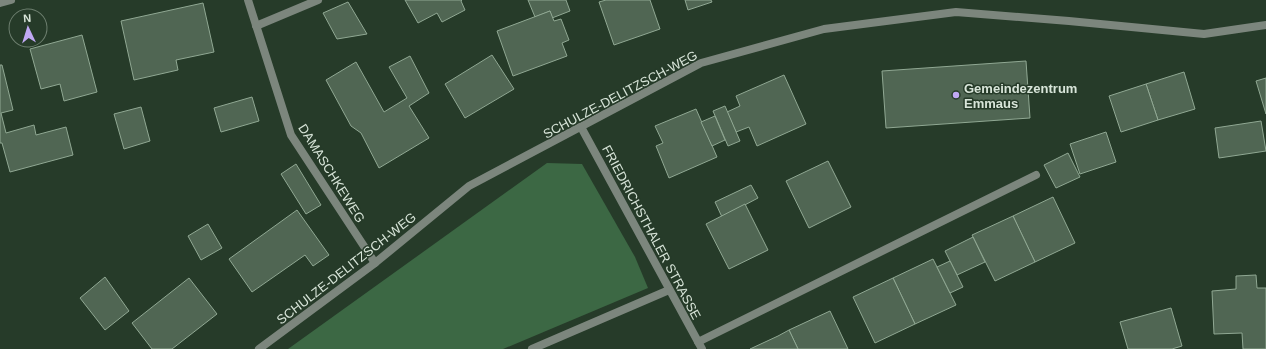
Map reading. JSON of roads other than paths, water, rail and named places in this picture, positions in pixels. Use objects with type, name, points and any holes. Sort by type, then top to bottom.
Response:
[{"type":"street","points":[[0,3],[11,0]]},
{"type":"street","name":"DAMASCHKEWEG","points":[[248,0],[291,135],[374,263]]},
{"type":"street","points":[[256,26],[318,0]]},
{"type":"street","name":"SCHULZE-DELITZSCH-WEG","points":[[259,349],[374,263],[469,186],[701,63],[824,29],[956,12],[1204,34],[1266,25]]},
{"type":"street","name":"FRIEDRICHSTHALER STRASSE","points":[[582,127],[700,345]]},
{"type":"street","points":[[700,345],[1036,175]]},
{"type":"street","points":[[532,349],[669,290]]},
{"type":"place","name":"Gemeindezentrum Emmaus","points":[[956,95]]}]
